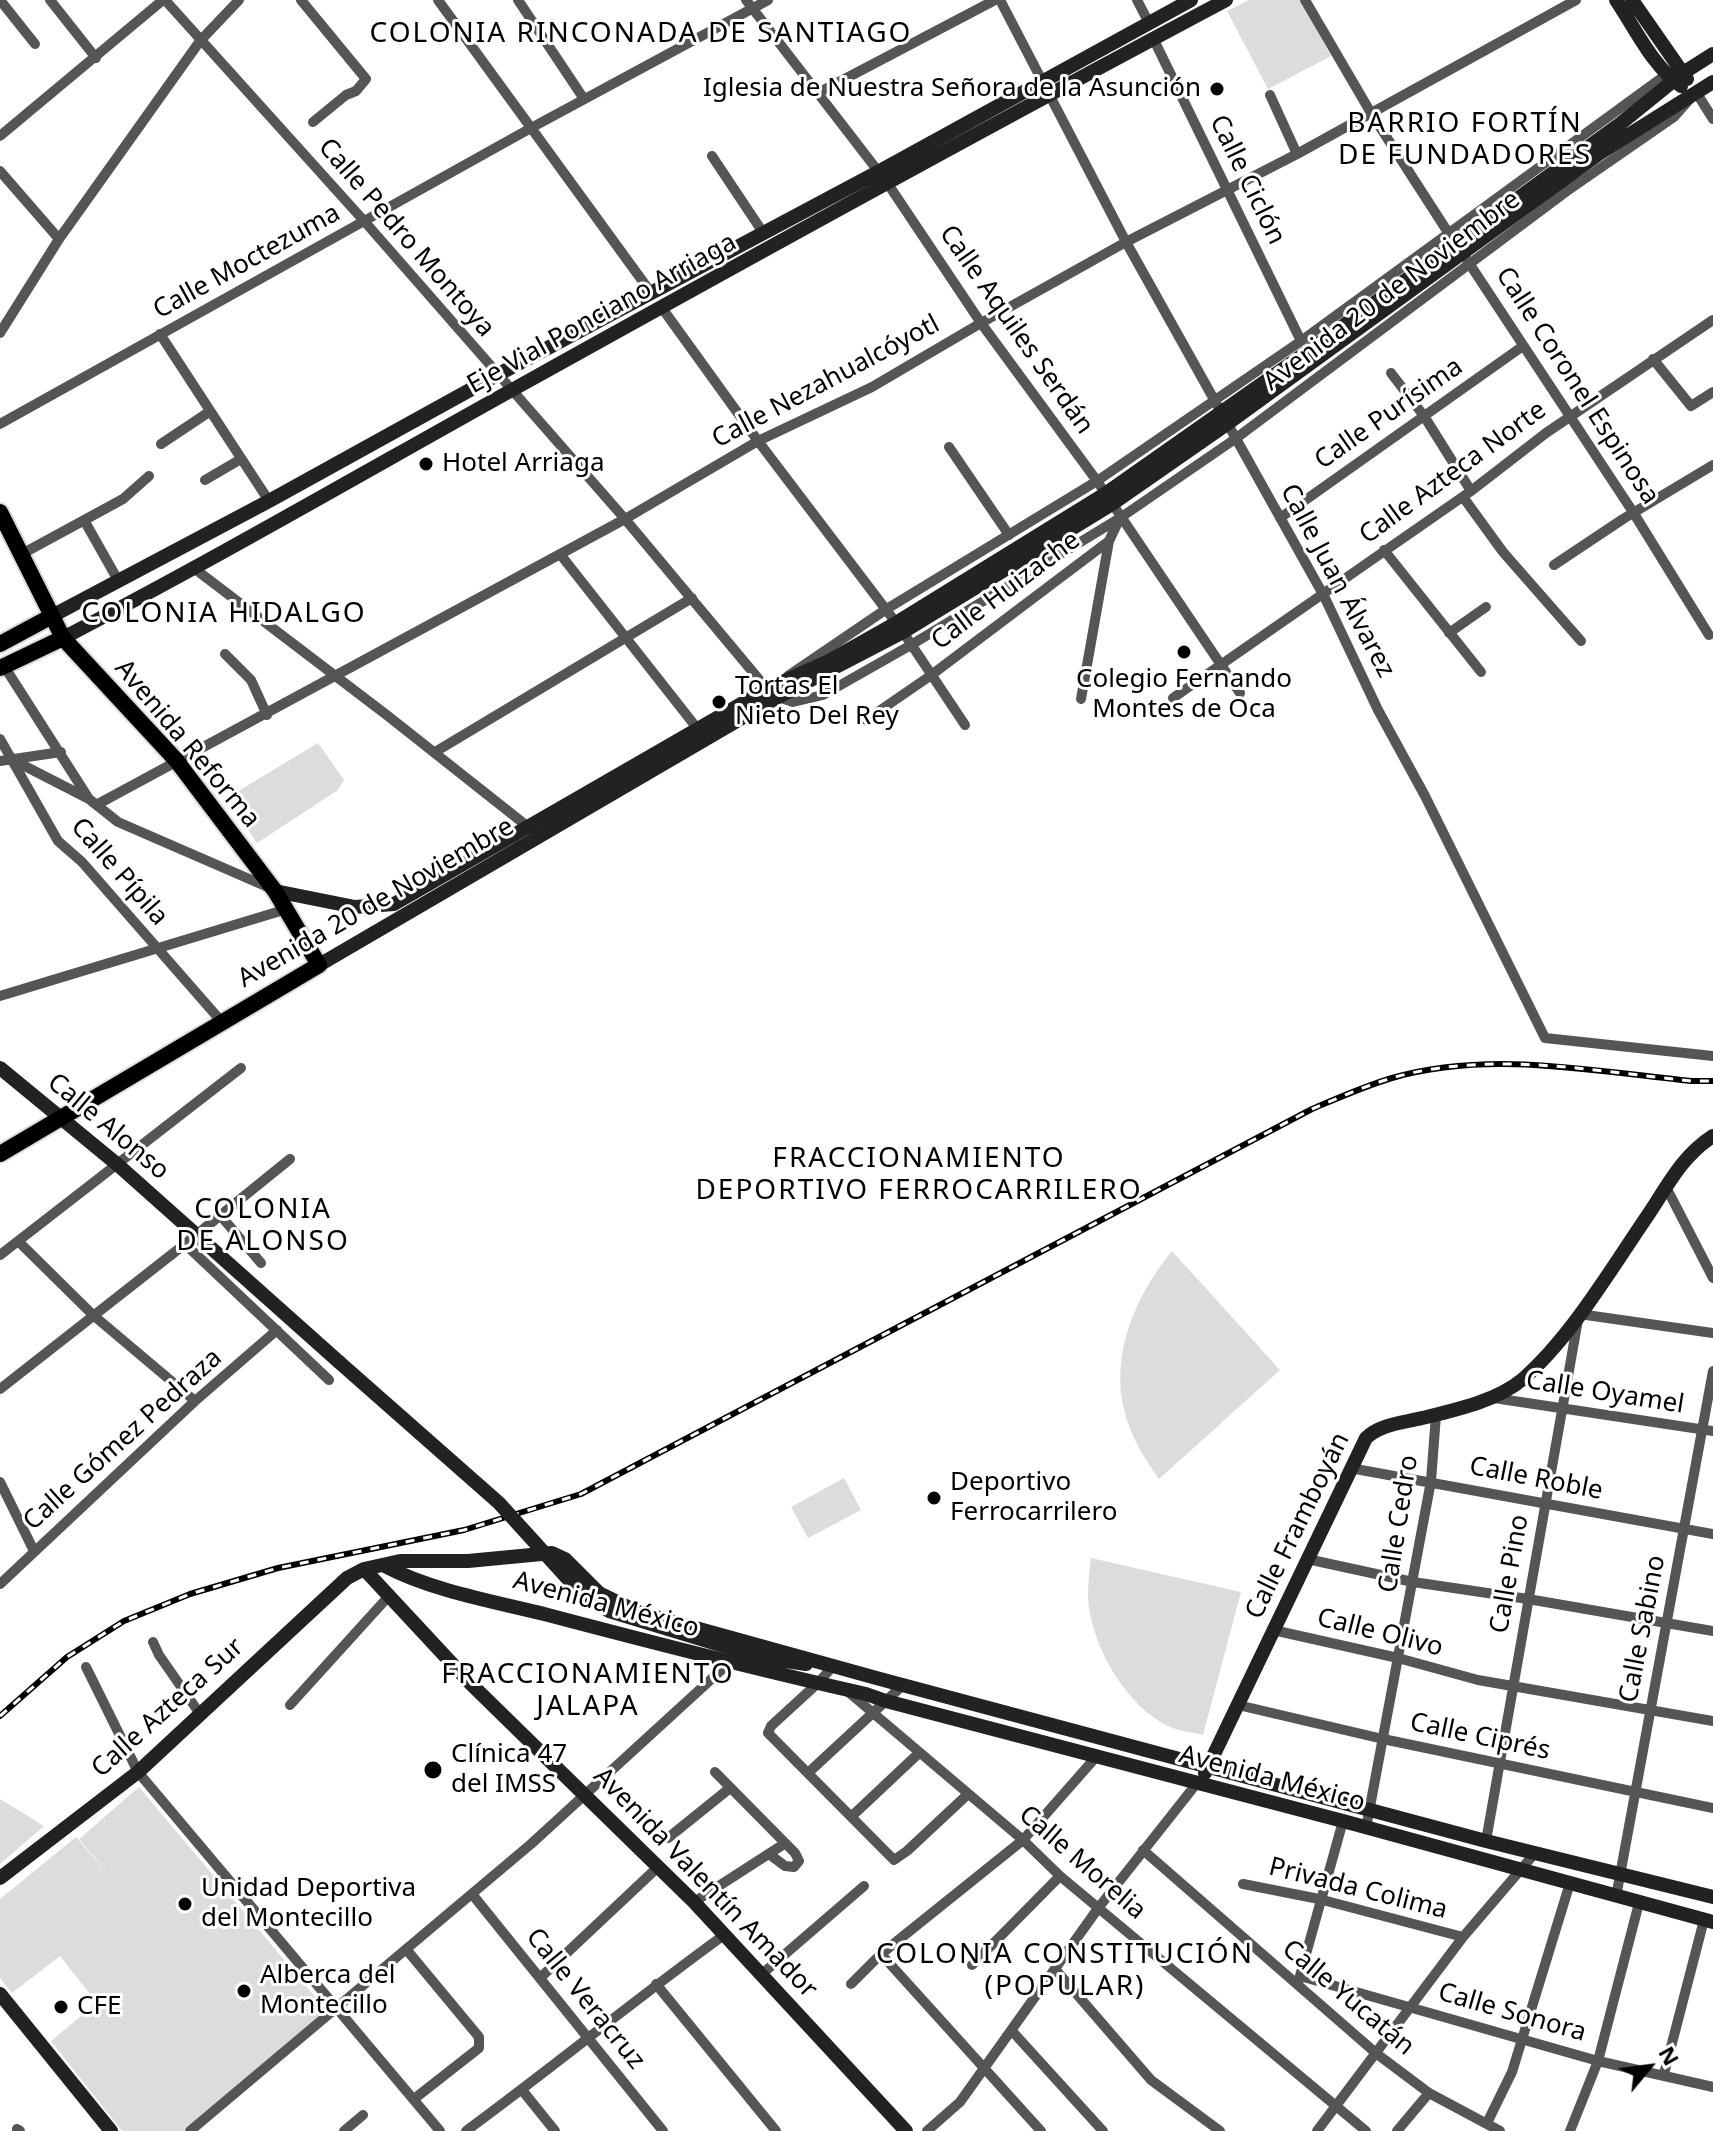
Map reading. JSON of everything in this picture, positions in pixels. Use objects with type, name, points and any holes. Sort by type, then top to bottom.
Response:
[{"type":"main road","name":"Avenida Reforma","points":[[0,512],[63,638],[176,760],[275,891],[319,965]]},
{"type":"main road","name":"Eje Vial Ponciano Arriaga","points":[[0,644],[52,616]]},
{"type":"main road","name":"Eje Vial Ponciano Arriaga","points":[[2,667],[63,638]]},
{"type":"main road","name":"Avenida 20 de Noviembre","points":[[0,1154],[319,965]]},
{"type":"street","points":[[0,0],[35,44]]},
{"type":"street","points":[[50,0],[96,58]]},
{"type":"street","points":[[0,136],[164,0]]},
{"type":"street","name":"Calle Pedro Montoya","points":[[164,0],[365,222],[773,693]]},
{"type":"street","points":[[0,333],[59,239],[200,41],[239,0]]},
{"type":"street","points":[[301,0],[364,74],[365,84],[313,122]]},
{"type":"street","points":[[438,0],[652,294]]},
{"type":"street","points":[[518,0],[584,99]]},
{"type":"street","name":"Calle Moctezuma","points":[[0,424],[750,4],[768,0]]},
{"type":"street","points":[[818,93],[998,0]]},
{"type":"street","name":"Calle Juan Álvarez","points":[[998,0],[1126,242],[1324,596],[1378,710],[1425,796],[1545,1038],[1713,1056]]},
{"type":"street","points":[[1137,0],[1149,23]]},
{"type":"street","name":"Eje Vial Ponciano Arriaga","points":[[63,638],[195,569],[662,308],[1191,0]]},
{"type":"street","name":"Eje Vial Ponciano Arriaga","points":[[1045,87],[1153,38],[1226,0]]},
{"type":"street","name":"Calle Coronel Espinosa","points":[[1305,0],[1371,113],[1633,512],[1709,635]]},
{"type":"street","name":"Calle Nezahualcóyotl","points":[[93,802],[267,715],[625,519],[758,441],[872,387],[1126,242],[1297,154],[1576,0]]},
{"type":"street","points":[[1616,0],[1676,78],[1696,92],[1713,119]]},
{"type":"street","points":[[1632,0],[1676,78]]},
{"type":"street","name":"Calle Aquiles Serdán","points":[[750,4],[883,178],[981,323],[1105,493],[1240,693]]},
{"type":"street","name":"Calle Ciclón","points":[[1153,38],[1301,341]]},
{"type":"street","points":[[1646,123],[1676,78],[1713,54]]},
{"type":"street","name":"Avenida 20 de Noviembre","points":[[1459,248],[1676,78]]},
{"type":"street","name":"Avenida 20 de Noviembre","points":[[319,965],[534,832],[773,693],[903,634],[1120,518],[1235,439],[1642,92],[1676,78]]},
{"type":"street","points":[[1696,92],[1713,82]]},
{"type":"street","points":[[1642,92],[1662,92]]},
{"type":"street","name":"Avenida 20 de Noviembre","points":[[782,682],[903,634],[1459,248],[1696,92]]},
{"type":"street","name":"Avenida 20 de Noviembre","points":[[773,693],[805,662],[1009,535],[1105,493],[1221,412],[1301,341],[1459,248],[1567,191],[1674,117],[1696,92]]},
{"type":"street","points":[[1270,95],[1297,154]]},
{"type":"street","points":[[712,156],[764,234]]},
{"type":"street","points":[[0,171],[59,239]]},
{"type":"street","name":"Eje Vial Ponciano Arriaga","points":[[52,616],[764,234],[883,178]]},
{"type":"street","points":[[662,308],[903,634],[965,725]]},
{"type":"street","name":"Calle Azteca Norte","points":[[1173,698],[1324,596],[1570,417],[1713,320]]},
{"type":"street","points":[[160,334],[269,501]]},
{"type":"street","name":"Calle Purísima","points":[[1280,518],[1523,346]]},
{"type":"street","points":[[1653,359],[1691,406],[1713,392]]},
{"type":"street","points":[[1391,373],[1424,416],[1503,552],[1581,641]]},
{"type":"street","points":[[161,444],[209,412]]},
{"type":"street","points":[[949,447],[1009,535]]},
{"type":"street","points":[[205,480],[241,459]]},
{"type":"street","points":[[1554,565],[1633,512],[1713,465]]},
{"type":"street","points":[[20,555],[123,499],[149,476]]},
{"type":"street","points":[[1081,699],[1109,541],[1120,518]]},
{"type":"street","points":[[84,520],[119,582]]},
{"type":"street","name":"Calle Huizache","points":[[866,720],[930,676],[1109,541]]},
{"type":"street","points":[[1384,550],[1481,672]]},
{"type":"street","points":[[560,554],[702,734]]},
{"type":"street","points":[[195,569],[435,752],[534,832]]},
{"type":"street","points":[[435,752],[692,598]]},
{"type":"street","points":[[1449,633],[1486,607]]},
{"type":"street","points":[[225,654],[251,680],[267,715]]},
{"type":"street","points":[[2,667],[93,802]]},
{"type":"street","name":"Calle Pípila","points":[[0,739],[6,760],[58,841],[82,862],[221,1021]]},
{"type":"street","points":[[6,760],[61,752]]},
{"type":"street","points":[[6,760],[93,802],[118,822],[275,891]]},
{"type":"street","name":"Avenida 20 de Noviembre","points":[[275,891],[355,907],[379,907],[407,898],[534,832]]},
{"type":"street","points":[[0,996],[287,909]]},
{"type":"street","name":"Calle Alonso","points":[[0,1068],[118,1165],[329,1380]]},
{"type":"street","points":[[0,1255],[241,1068]]},
{"type":"street","name":"Calle Framboyán","points":[[1197,1783],[1210,1765],[1366,1438],[1373,1432],[1490,1397],[1508,1390],[1523,1378],[1561,1339],[1689,1154],[1713,1136]]},
{"type":"street","points":[[0,1389],[290,1159]]},
{"type":"street","points":[[1666,1187],[1713,1278]]},
{"type":"street","points":[[220,1215],[261,1263]]},
{"type":"street","name":"Calle Alonso","points":[[190,1239],[255,1288]]},
{"type":"street","points":[[18,1241],[93,1315],[195,1401]]},
{"type":"street","name":"Avenida México","points":[[255,1288],[499,1503],[578,1590],[609,1611],[760,1657],[786,1663],[834,1665]]},
{"type":"street","points":[[1579,1314],[1713,1333]]},
{"type":"street","name":"Calle Pino","points":[[1486,1841],[1579,1314]]},
{"type":"street","name":"Calle Gómez Pedraza","points":[[0,1584],[195,1401],[277,1330]]},
{"type":"street","name":"Calle Sabino","points":[[1616,1897],[1684,1529],[1707,1430],[1713,1371]]},
{"type":"street","name":"Calle Oyamel","points":[[1490,1397],[1707,1430]]},
{"type":"street","name":"Calle Cedro","points":[[1366,1828],[1431,1481],[1436,1415]]},
{"type":"street","name":"Calle Roble","points":[[1350,1468],[1713,1534]]},
{"type":"street","points":[[0,1482],[34,1551]]},
{"type":"street","name":"Avenida México","points":[[364,1569],[400,1561],[468,1561],[552,1553],[565,1559],[599,1593],[638,1612],[1486,1841],[1713,1897]]},
{"type":"street","points":[[1307,1559],[1413,1582],[1713,1631]]},
{"type":"street","points":[[467,1594],[458,1581],[459,1569],[468,1561]]},
{"type":"street","name":"Avenida México","points":[[385,1566],[401,1574],[467,1594],[998,1729],[1708,1921]]},
{"type":"street","name":"Avenida Valentín Amador","points":[[364,1569],[471,1684],[694,1902],[906,2131]]},
{"type":"street","name":"Calle Azteca Sur","points":[[0,1878],[138,1772],[347,1578],[364,1569]]},
{"type":"street","points":[[290,1705],[388,1597]]},
{"type":"street","name":"Calle Olivo","points":[[1273,1630],[1513,1687],[1713,1721]]},
{"type":"street","points":[[153,1642],[200,1714]]},
{"type":"street","points":[[190,2131],[587,1795],[730,1662]]},
{"type":"street","name":"Avenida México","points":[[786,1663],[818,1683]]},
{"type":"street","points":[[834,1665],[771,1726],[768,1733],[894,1860],[967,1795]]},
{"type":"street","points":[[86,1667],[138,1772],[440,2131]]},
{"type":"street","points":[[808,1773],[903,1685]]},
{"type":"street","name":"Calle Morelia","points":[[844,1689],[1023,1840],[1060,1876],[1366,2131]]},
{"type":"street","name":"Calle Ciprés","points":[[1238,1705],[1383,1739],[1713,1808]]},
{"type":"street","points":[[998,1729],[1003,1724],[1005,1711]]},
{"type":"street","points":[[852,1816],[919,1753]]},
{"type":"street","points":[[851,1984],[881,1954],[1023,1840],[1096,1757]]},
{"type":"street","points":[[715,1772],[799,1861],[794,1867],[785,1866],[769,1854]]},
{"type":"street","points":[[927,2131],[960,2102],[1099,1907],[1197,1783]]},
{"type":"street","points":[[668,1838],[730,1788]]},
{"type":"street","points":[[1298,1980],[1343,1821]]},
{"type":"street","points":[[694,1902],[784,1844]]},
{"type":"street","name":"Calle Yucatán","points":[[1143,1850],[1298,1980],[1377,2054],[1429,2093],[1500,2131]]},
{"type":"street","points":[[1317,2131],[1463,1937],[1535,1853]]},
{"type":"street","points":[[540,1978],[658,1867]]},
{"type":"street","points":[[972,1965],[1060,1876]]},
{"type":"street","points":[[1487,2123],[1512,2072],[1570,1883]]},
{"type":"street","name":"Privada Colima","points":[[1243,1884],[1319,1899],[1463,1937]]},
{"type":"street","points":[[762,1974],[864,1886]]},
{"type":"street","name":"Calle Veracruz","points":[[472,1894],[663,2131]]},
{"type":"street","points":[[1570,2131],[1598,2061],[1639,1903]]},
{"type":"street","points":[[1664,2074],[1708,1921]]},
{"type":"street","points":[[466,2131],[724,1935]]},
{"type":"street","points":[[406,1949],[479,2037],[479,2048],[414,2099]]},
{"type":"street","points":[[881,1954],[1041,2131]]},
{"type":"street","points":[[1055,1969],[1151,2080],[1220,2131]]},
{"type":"street","name":"Calle Sonora","points":[[1298,1980],[1412,2008],[1598,2061],[1713,2087]]},
{"type":"street","points":[[656,1984],[776,2131]]},
{"type":"street","points":[[0,1994],[111,2131]]},
{"type":"street","points":[[1012,2031],[1103,2131]]},
{"type":"street","points":[[522,2090],[555,2131]]},
{"type":"street","points":[[1397,2131],[1429,2093]]},
{"type":"street","points":[[348,2128],[363,2115]]},
{"type":"shaded area","points":[[1249,0],[1301,0],[1331,56],[1268,89],[1227,11]]},
{"type":"shaded area","points":[[318,743],[344,780],[338,790],[257,843],[227,798]]},
{"type":"shaded area","points":[[1172,1251],[1280,1370],[1159,1479],[1139,1448],[1128,1422],[1121,1391],[1121,1369],[1123,1348],[1137,1306]]},
{"type":"shaded area","points":[[844,1478],[861,1510],[808,1538],[791,1507]]},
{"type":"shaded area","points":[[1091,1558],[1241,1592],[1203,1735],[1162,1723],[1133,1699],[1120,1683],[1101,1649],[1090,1614]]},
{"type":"shaded area","points":[[139,1787],[327,2011],[183,2131],[122,2131],[51,2041],[97,2003],[60,1956],[12,1993],[0,1978],[0,1899],[76,1837],[117,1885],[79,1839]]},
{"type":"shaded area","points":[[0,1799],[44,1826],[0,1864]]},
{"type":"railway","points":[[0,1716],[67,1657],[124,1621],[190,1594],[278,1568],[464,1530],[581,1494],[1312,1109],[1372,1085],[1429,1070],[1503,1064],[1713,1081]]},
{"type":"place","name":"Iglesia de Nuestra Señora de la Asunción","points":[[1217,89]]},
{"type":"place","name":"Hotel Arriaga","points":[[426,464]]},
{"type":"place","name":"Colegio Fernando Montes de Oca","points":[[1184,652]]},
{"type":"place","name":"Tortas El Nieto Del Rey","points":[[719,702]]},
{"type":"place","name":"Deportivo Ferrocarrilero","points":[[934,1498]]},
{"type":"place","name":"Clínica 47 del IMSS","points":[[433,1770]]},
{"type":"place","name":"Unidad Deportiva del Montecillo","points":[[185,1904]]},
{"type":"place","name":"Alberca del Montecillo","points":[[244,1991]]},
{"type":"place","name":"CFE","points":[[61,2007]]},
{"type":"district","name":"COLONIA RINCONADA DE SANTIAGO","points":[[641,34]]},
{"type":"district","name":"BARRIO FORTÍN DE FUNDADORES","points":[[1465,140]]},
{"type":"district","name":"COLONIA HIDALGO","points":[[224,614]]},
{"type":"district","name":"FRACCIONAMIENTO DEPORTIVO FERROCARRILERO","points":[[919,1175]]},
{"type":"district","name":"COLONIA DE ALONSO","points":[[263,1226]]},
{"type":"district","name":"FRACCIONAMIENTO JALAPA","points":[[588,1691]]},
{"type":"district","name":"COLONIA CONSTITUCIÓN (POPULAR)","points":[[1065,1971]]}]
